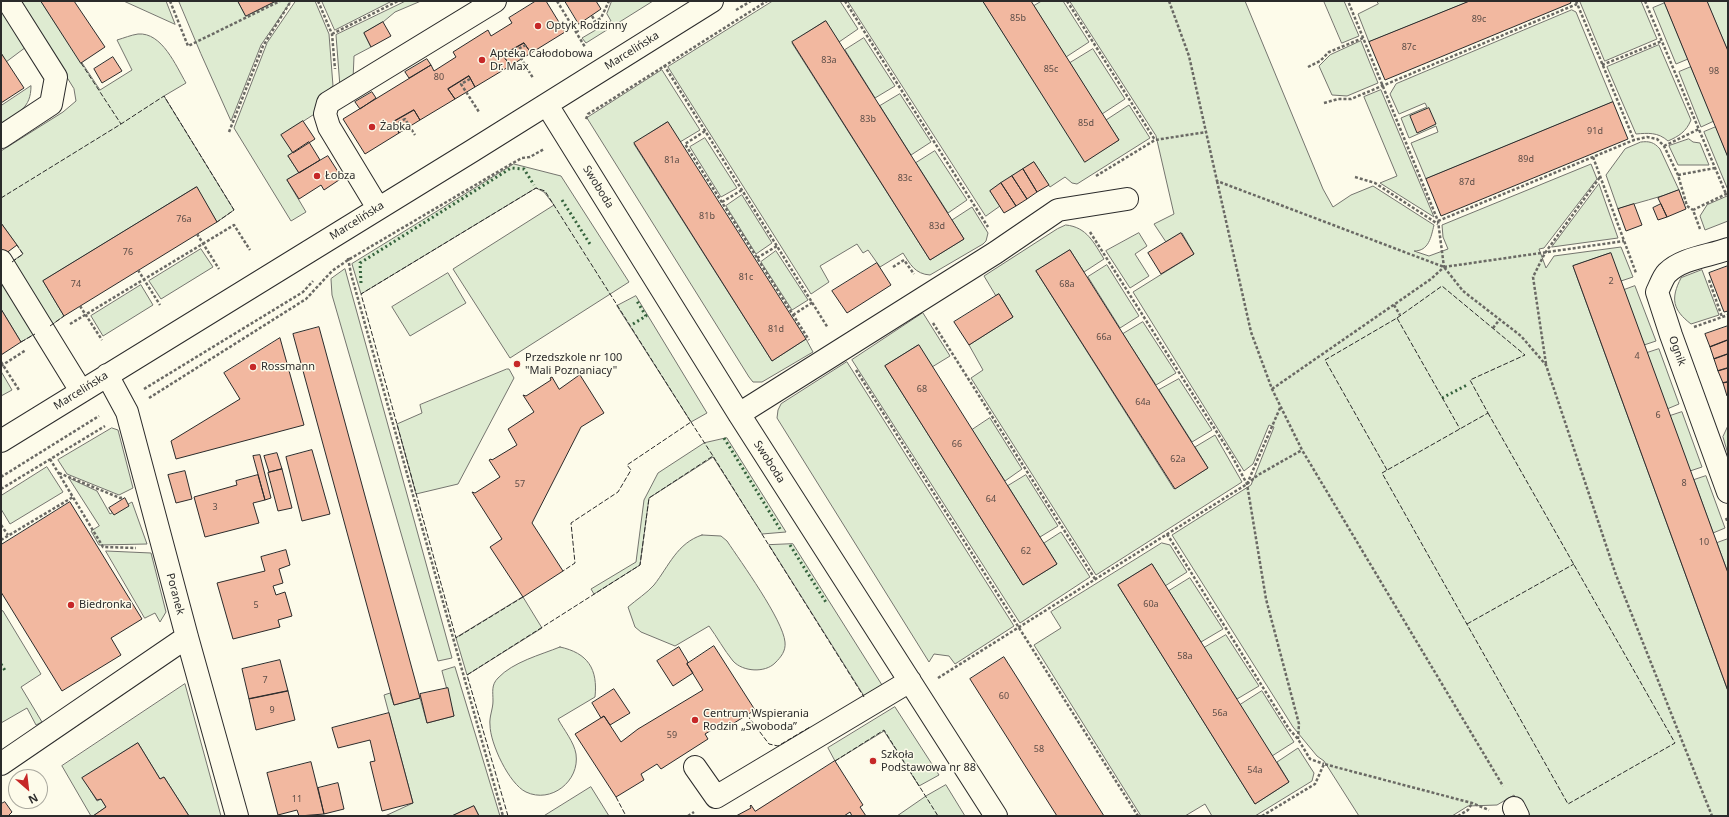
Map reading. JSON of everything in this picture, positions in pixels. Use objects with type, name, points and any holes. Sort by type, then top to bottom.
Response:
[{"type":"street","points":[[1,137],[51,104],[56,77],[8,1]]},
{"type":"street","points":[[378,208],[329,127],[325,114],[328,103],[495,1]]},
{"type":"street","name":"Marcelińska","points":[[1,441],[547,105],[712,1]]},
{"type":"street","name":"Swoboda","points":[[547,105],[739,414],[996,816]]},
{"type":"street","points":[[739,414],[820,358],[843,350],[1058,210],[1127,199]]},
{"type":"street","name":"Ognik","points":[[1719,252],[1683,262],[1672,269],[1666,273],[1658,292],[1671,335],[1728,492]]},
{"type":"street","points":[[1,261],[81,391]]},
{"type":"street","name":"Poranek","points":[[107,375],[127,412],[187,637],[237,816]]},
{"type":"street","points":[[1,764],[187,637]]},
{"type":"street","points":[[695,767],[716,797],[910,681]]},
{"type":"path","points":[[170,1],[188,46],[280,1]]},
{"type":"path","points":[[229,132],[263,46],[292,1]]},
{"type":"path","points":[[332,34],[398,1]]},
{"type":"path","points":[[557,1],[585,47]]},
{"type":"path","points":[[576,32],[601,18],[609,1]]},
{"type":"path","points":[[583,125],[588,114],[767,1]]},
{"type":"path","points":[[845,1],[990,229]]},
{"type":"path","points":[[1067,1],[1155,140]]},
{"type":"path","points":[[1167,534],[1289,729],[1298,739],[1310,759],[1472,803],[1497,814],[1516,812],[1496,774],[1302,450],[1272,389],[1251,332],[1189,56],[1169,1]]},
{"type":"path","points":[[1348,1],[1438,223],[1444,267],[1463,291],[1521,336],[1546,365]]},
{"type":"path","points":[[1646,1],[1727,194],[1693,210]]},
{"type":"path","points":[[1324,102],[1338,99],[1351,99],[1577,3],[1634,140]]},
{"type":"path","points":[[592,16],[595,21]]},
{"type":"path","points":[[1308,67],[1320,62],[1329,52],[1363,38]]},
{"type":"path","points":[[1602,65],[1662,41]]},
{"type":"path","points":[[526,45],[516,50],[533,78]]},
{"type":"path","points":[[664,66],[828,327],[829,334],[820,358]]},
{"type":"path","points":[[470,79],[461,84],[478,112]]},
{"type":"path","points":[[394,125],[405,119],[415,135]]},
{"type":"path","points":[[1664,146],[1699,129]]},
{"type":"path","points":[[705,131],[685,144],[820,358]]},
{"type":"path","points":[[1438,223],[1634,140],[1647,137],[1657,139],[1664,146],[1678,175],[1687,206],[1693,210],[1719,252],[1714,266],[1705,270],[1722,317]]},
{"type":"path","points":[[148,399],[306,299],[332,271],[348,260],[511,164],[522,158],[530,157],[544,149]]},
{"type":"path","points":[[1678,175],[1715,168]]},
{"type":"path","points":[[1355,177],[1375,183],[1438,223]]},
{"type":"path","points":[[1601,177],[1545,253],[1533,276],[1546,365],[1616,574],[1712,816]]},
{"type":"path","points":[[1217,181],[1444,267],[1624,241]]},
{"type":"path","points":[[722,202],[742,190]]},
{"type":"path","points":[[19,390],[1,364],[234,225],[250,250]]},
{"type":"path","points":[[1089,230],[1228,449],[1246,484],[1266,599],[1299,724],[1298,739]]},
{"type":"path","points":[[197,234],[219,269]]},
{"type":"path","points":[[757,258],[777,246]]},
{"type":"path","points":[[347,253],[458,660],[503,816]]},
{"type":"path","points":[[1272,389],[1431,279],[1444,267]]},
{"type":"path","points":[[138,270],[160,305]]},
{"type":"path","points":[[793,315],[813,302]]},
{"type":"path","points":[[915,304],[924,309],[1095,579]]},
{"type":"path","points":[[1394,305],[1400,315]]},
{"type":"path","points":[[80,306],[102,340]]},
{"type":"path","points":[[1493,328],[1500,319]]},
{"type":"path","points":[[843,350],[1138,816]]},
{"type":"path","points":[[1246,484],[1280,407]]},
{"type":"path","points":[[1,477],[104,413]]},
{"type":"path","points":[[1,489],[110,422]]},
{"type":"path","points":[[936,680],[1258,475],[1302,450]]},
{"type":"path","points":[[50,459],[103,547],[139,548]]},
{"type":"path","points":[[59,473],[120,498],[126,495]]},
{"type":"path","points":[[1,540],[73,497]]},
{"type":"path","points":[[1,525],[8,535]]},
{"type":"path","points":[[1262,816],[1315,784],[1324,764]]},
{"type":"path","points":[[1458,816],[1468,810],[1472,803]]},
{"type":"green space","points":[[20,1],[41,1],[100,90],[132,70],[117,40],[138,34],[147,35],[154,38],[161,44],[173,59],[186,83],[164,96],[234,210],[217,222],[196,187],[43,281],[64,316],[50,326],[11,262],[23,254],[1,223],[1,151],[63,112],[76,101],[74,89]]},
{"type":"green space","points":[[124,1],[166,1],[175,24]]},
{"type":"green space","points":[[179,1],[238,1],[246,16],[276,1],[291,1],[261,45],[231,121],[201,54]]},
{"type":"green space","points":[[296,1],[315,1],[329,34],[333,86],[320,96],[316,113],[282,135],[293,153],[288,156],[299,173],[287,180],[306,212],[291,221],[234,128],[267,43]]},
{"type":"green space","points":[[322,1],[392,1],[335,30]]},
{"type":"green space","points":[[406,1],[421,1],[395,12],[383,22],[364,33],[371,47],[354,56],[353,80],[340,87],[336,35]]},
{"type":"green space","points":[[612,1],[653,1],[586,43],[582,38],[611,21],[607,14]]},
{"type":"green space","points":[[773,1],[840,1],[858,29],[839,42],[825,21],[792,43],[930,260],[964,239],[952,220],[972,207],[988,233],[986,241],[983,244],[930,275],[920,273],[911,265],[903,253],[880,267],[868,250],[863,253],[857,244],[820,266],[829,282],[811,294],[668,67]]},
{"type":"green space","points":[[848,1],[983,1],[1085,161],[1119,140],[1106,120],[1129,105],[1150,138],[1077,184],[1072,183],[1065,177],[1050,187],[1034,162],[990,191],[1000,206],[986,216]]},
{"type":"green space","points":[[1042,1],[1063,1],[1089,42],[1066,57],[1034,6]]},
{"type":"green space","points":[[1070,1],[1245,1],[1323,189],[1333,207],[1351,195],[1373,186],[1434,225],[1426,246],[1423,249],[1414,251],[1429,256],[1448,249],[1443,237],[1442,225],[1591,164],[1597,179],[1544,248],[1539,249],[1546,268],[1554,256],[1621,247],[1633,277],[1621,281],[1610,253],[1573,266],[1728,691],[1728,816],[1526,816],[1514,795],[1497,805],[1468,806],[1452,816],[1359,816],[1324,761],[1317,756],[1293,727],[1172,535],[1251,485],[1274,427],[1269,425],[1253,464],[1244,471],[1133,292],[1194,254],[1182,233],[1166,242],[1154,224],[1174,214],[1156,136]]},
{"type":"green space","points":[[1324,1],[1344,1],[1359,36],[1342,43]]},
{"type":"green space","points":[[1377,1],[1470,1],[1369,42],[1358,14],[1378,4]]},
{"type":"green space","points":[[1580,1],[1641,1],[1657,39],[1605,61]]},
{"type":"green space","points":[[1707,1],[1728,1],[1728,51]]},
{"type":"green space","points":[[1665,3],[1688,59],[1676,64],[1653,8]]},
{"type":"green space","points":[[1,4],[26,47],[6,62],[1,53]]},
{"type":"green space","points":[[1572,10],[1576,12],[1613,102],[1426,179],[1411,143],[1438,132],[1436,126],[1409,138],[1401,118],[1427,107],[1425,103],[1399,114],[1390,94],[1396,84]]},
{"type":"green space","points":[[864,38],[895,86],[875,98],[845,50]]},
{"type":"green space","points":[[1361,41],[1378,83],[1347,96],[1332,95],[1319,66],[1330,55]]},
{"type":"green space","points":[[1659,45],[1691,120],[1687,128],[1682,133],[1668,141],[1660,136],[1649,133],[1636,134],[1607,67]]},
{"type":"green space","points":[[1093,49],[1125,99],[1102,114],[1070,63]]},
{"type":"green space","points":[[1691,67],[1714,121],[1701,127],[1679,72]]},
{"type":"green space","points":[[662,70],[700,130],[680,142],[667,122],[634,144],[772,361],[806,339],[813,352],[762,382],[753,382],[749,377],[587,118]]},
{"type":"green space","points":[[31,86],[29,100],[26,105],[18,113],[1,124],[1,106]]},
{"type":"green space","points":[[1381,90],[1434,217],[1380,183],[1397,176],[1364,97]]},
{"type":"green space","points":[[900,94],[931,142],[911,155],[880,106]]},
{"type":"green space","points":[[1716,127],[1728,157],[1728,190],[1704,132]]},
{"type":"green space","points":[[705,138],[737,188],[721,197],[690,147]]},
{"type":"green space","points":[[1689,139],[1693,142],[1700,143],[1709,165],[1678,165],[1669,146]]},
{"type":"green space","points":[[1641,142],[1651,142],[1660,149],[1679,190],[1618,209],[1606,175],[1625,149]]},
{"type":"green space","points":[[935,151],[967,200],[948,213],[916,163]]},
{"type":"green space","points":[[514,164],[561,176],[629,282],[510,358],[453,269],[554,205],[544,192],[536,188],[361,294],[352,264]]},
{"type":"green space","points":[[1599,184],[1618,238],[1552,247]]},
{"type":"green space","points":[[742,195],[772,243],[756,254],[726,206]]},
{"type":"green space","points":[[1728,196],[1728,221],[1705,230],[1700,216],[1707,205]]},
{"type":"green space","points":[[1066,225],[1073,226],[1085,232],[1104,259],[1084,272],[1070,250],[1036,271],[1174,489],[1208,468],[1195,447],[1215,435],[1242,482],[1096,575],[971,378],[983,370],[969,345],[1013,317],[999,294],[996,296],[984,276],[1057,229]]},
{"type":"green space","points":[[1139,233],[1147,246],[1135,254],[1149,276],[1130,288],[1106,251]]},
{"type":"green space","points":[[201,249],[213,267],[161,299],[149,281]]},
{"type":"green space","points":[[776,251],[808,300],[792,310],[761,262]]},
{"type":"green space","points":[[1107,265],[1139,316],[1120,328],[1088,277]]},
{"type":"green space","points":[[345,269],[452,658],[438,661],[332,295],[331,279]]},
{"type":"green space","points":[[1702,270],[1719,315],[1691,324],[1680,314],[1677,309],[1675,304],[1675,292],[1681,278]]},
{"type":"green space","points":[[448,273],[466,303],[410,336],[392,307]]},
{"type":"green space","points":[[1,275],[36,333],[21,342],[1,309]]},
{"type":"green space","points":[[141,285],[153,305],[103,336],[91,316]]},
{"type":"green space","points":[[1635,286],[1656,341],[1644,345],[1624,290]]},
{"type":"green space","points":[[636,296],[707,413],[691,422],[617,306]]},
{"type":"green space","points":[[923,313],[950,356],[932,367],[918,345],[885,366],[1023,585],[1057,564],[1044,543],[1061,532],[1090,577],[1020,623],[852,360]]},
{"type":"green space","points":[[1143,322],[1176,373],[1156,385],[1123,334]]},
{"type":"green space","points":[[1659,349],[1679,404],[1667,409],[1647,353]]},
{"type":"green space","points":[[847,362],[1014,626],[955,664],[949,656],[934,654],[929,662],[777,418],[778,410],[781,404]]},
{"type":"green space","points":[[509,369],[514,378],[458,484],[416,494],[397,424],[422,413],[420,405]]},
{"type":"green space","points":[[2,373],[12,390],[1,396],[1,374]]},
{"type":"green space","points":[[1179,379],[1212,430],[1192,442],[1159,390]]},
{"type":"green space","points":[[1682,412],[1702,467],[1690,471],[1670,416]]},
{"type":"green space","points":[[990,418],[1022,469],[1005,481],[972,430]]},
{"type":"green space","points":[[1728,426],[1728,454],[1723,437]]},
{"type":"green space","points":[[112,428],[118,430],[133,488],[119,495],[67,474],[58,460]]},
{"type":"green space","points":[[727,438],[786,532],[762,534],[713,457],[649,498],[640,565],[594,594],[591,589],[636,562],[644,500],[658,473],[704,443]]},
{"type":"green space","points":[[47,467],[63,492],[10,524],[1,509],[1,496]]},
{"type":"green space","points":[[1026,475],[1058,526],[1040,537],[1008,486]]},
{"type":"green space","points":[[1706,476],[1725,528],[1713,533],[1694,480]]},
{"type":"green space","points":[[69,478],[97,491],[110,514],[132,502],[147,544],[99,545],[91,531],[99,526]]},
{"type":"green space","points":[[702,535],[721,536],[727,541],[777,620],[783,632],[785,648],[783,654],[771,666],[760,670],[754,670],[737,665],[709,626],[675,646],[641,632],[635,627],[628,607],[654,585],[680,549],[693,539]]},
{"type":"green space","points":[[1728,539],[1728,573],[1717,543]]},
{"type":"green space","points":[[1162,543],[1170,545],[1187,572],[1165,586],[1152,564],[1118,585],[1255,804],[1289,782],[1277,762],[1298,748],[1314,773],[1312,781],[1255,816],[1212,816],[1205,804],[1185,816],[1141,816],[1034,645],[1061,628],[1051,612]]},
{"type":"green space","points":[[793,544],[882,685],[864,696],[769,545]]},
{"type":"green space","points":[[106,551],[151,553],[166,612],[160,622],[155,613],[145,618]]},
{"type":"green space","points":[[1190,578],[1223,629],[1201,642],[1169,591]]},
{"type":"green space","points":[[523,597],[542,628],[467,675],[456,638]]},
{"type":"green space","points":[[1,610],[41,674],[21,687],[42,722],[36,725],[27,708],[1,723]]},
{"type":"green space","points":[[1226,635],[1259,686],[1237,699],[1204,648]]},
{"type":"green space","points":[[560,647],[578,653],[589,664],[593,670],[595,678],[595,697],[558,719],[571,741],[576,754],[576,764],[569,781],[562,788],[554,792],[545,795],[535,795],[526,792],[513,781],[507,772],[493,742],[490,719],[493,704],[494,683],[504,672],[519,663]]},
{"type":"green space","points":[[455,667],[500,816],[479,816],[474,806],[452,816],[385,816],[413,803],[384,695],[390,693],[394,705],[420,698],[427,723],[454,716],[442,671]]},
{"type":"green space","points":[[185,684],[221,816],[189,816],[164,777],[160,779],[138,743],[83,778],[97,801],[101,799],[106,807],[91,816],[62,766]]},
{"type":"green space","points":[[1262,691],[1294,742],[1272,756],[1240,705]]},
{"type":"green space","points":[[895,707],[939,775],[919,786],[884,731],[835,761],[828,748]]},
{"type":"green space","points":[[946,785],[965,816],[897,816],[926,796]]},
{"type":"green space","points":[[591,787],[609,816],[544,816]]},
{"type":"building","points":[[41,1],[74,1],[105,47],[81,63]]},
{"type":"building","points":[[238,1],[276,1],[246,16]]},
{"type":"building","points":[[536,1],[546,1],[565,32],[531,53],[524,43],[503,55],[510,66],[475,87],[469,76],[448,89],[455,99],[420,120],[414,110],[393,122],[399,133],[365,154],[343,119],[431,65],[434,71],[456,57],[453,52],[488,30],[491,36],[512,23],[509,18]]},
{"type":"building","points":[[565,1],[596,1],[601,9],[579,24]]},
{"type":"building","points":[[983,1],[1031,1],[1119,140],[1085,162]]},
{"type":"building","points":[[1470,1],[1570,1],[1571,3],[1385,80],[1369,42]]},
{"type":"building","points":[[1664,1],[1707,1],[1728,51],[1728,157]]},
{"type":"building","points":[[826,21],[964,239],[930,260],[792,42]]},
{"type":"building","points":[[383,22],[391,36],[371,47],[364,33]]},
{"type":"building","points":[[524,43],[531,53],[510,66],[503,55]]},
{"type":"building","points":[[1,53],[24,88],[1,103]]},
{"type":"building","points":[[113,57],[122,71],[102,83],[94,69]]},
{"type":"building","points":[[427,59],[431,65],[409,78],[405,72]]},
{"type":"building","points":[[469,76],[475,87],[455,99],[448,89]]},
{"type":"building","points":[[372,92],[376,98],[360,109],[355,102]]},
{"type":"building","points":[[1613,102],[1628,139],[1441,216],[1426,179]]},
{"type":"building","points":[[1429,108],[1436,124],[1417,133],[1410,116]]},
{"type":"building","points":[[414,110],[420,120],[399,133],[393,122]]},
{"type":"building","points":[[303,121],[315,139],[293,153],[281,135]]},
{"type":"building","points":[[668,122],[806,339],[772,361],[634,143]]},
{"type":"building","points":[[309,142],[320,160],[299,173],[288,156]]},
{"type":"building","points":[[328,156],[342,178],[324,190],[321,185],[299,199],[287,180]]},
{"type":"building","points":[[1034,162],[1049,185],[1037,192],[1023,169]]},
{"type":"building","points":[[1023,169],[1037,192],[1027,199],[1012,176]]},
{"type":"building","points":[[1012,176],[1027,199],[1016,206],[1001,183]]},
{"type":"building","points":[[1001,183],[1016,206],[1004,213],[990,191]]},
{"type":"building","points":[[197,187],[217,222],[64,316],[43,281]]},
{"type":"building","points":[[1679,190],[1686,209],[1667,217],[1658,198]]},
{"type":"building","points":[[1634,204],[1642,225],[1626,231],[1618,209]]},
{"type":"building","points":[[1661,204],[1667,217],[1658,220],[1653,208]]},
{"type":"building","points":[[1,223],[17,245],[5,254],[1,249]]},
{"type":"building","points":[[1181,233],[1194,254],[1161,274],[1148,253]]},
{"type":"building","points":[[1070,250],[1208,468],[1175,489],[1036,271]]},
{"type":"building","points":[[1611,253],[1728,573],[1728,691],[1573,266]]},
{"type":"building","points":[[877,263],[891,285],[847,313],[832,291]]},
{"type":"building","points":[[1728,266],[1728,311],[1724,312],[1709,273]]},
{"type":"building","points":[[999,294],[1013,317],[969,345],[954,322]]},
{"type":"building","points":[[1,309],[21,342],[1,355]]},
{"type":"building","points":[[1728,326],[1728,340],[1710,347],[1705,334]]},
{"type":"building","points":[[319,327],[420,698],[394,705],[293,334]]},
{"type":"building","points":[[280,338],[304,425],[176,459],[171,441],[240,399],[224,373]]},
{"type":"building","points":[[1728,340],[1728,354],[1714,359],[1710,347]]},
{"type":"building","points":[[919,345],[1057,564],[1023,585],[885,366]]},
{"type":"building","points":[[1728,354],[1728,368],[1718,371],[1714,359]]},
{"type":"building","points":[[1728,368],[1728,382],[1723,383],[1718,371]]},
{"type":"building","points":[[580,375],[604,413],[581,427],[532,523],[563,571],[523,597],[490,547],[502,539],[472,492],[475,493],[500,477],[489,460],[492,460],[517,445],[508,429],[534,412],[523,395],[526,396],[551,380],[550,378],[552,377],[559,389]]},
{"type":"building","points":[[1728,382],[1728,395],[1727,396],[1723,383]]},
{"type":"building","points":[[312,450],[330,514],[302,521],[286,457]]},
{"type":"building","points":[[277,453],[282,469],[269,472],[264,456]]},
{"type":"building","points":[[260,455],[271,498],[265,500],[253,456]]},
{"type":"building","points":[[282,469],[292,508],[278,511],[268,473]]},
{"type":"building","points":[[185,471],[192,499],[176,503],[168,475]]},
{"type":"building","points":[[258,475],[265,500],[253,503],[259,523],[205,537],[194,497],[237,485],[236,481]]},
{"type":"building","points":[[125,498],[129,506],[114,515],[109,508]]},
{"type":"building","name":"Biedronka","points":[[70,502],[142,619],[111,638],[121,655],[62,691],[1,592],[1,545]]},
{"type":"building","points":[[286,550],[290,565],[279,569],[283,583],[273,586],[276,595],[285,592],[292,616],[278,620],[280,627],[233,639],[217,583],[265,571],[261,557]]},
{"type":"building","points":[[1152,564],[1289,782],[1255,804],[1118,585]]},
{"type":"building","name":"Centrum Wspierania Rodzin „Swoboda”","points":[[714,646],[755,710],[726,728],[723,723],[705,734],[708,739],[661,769],[657,764],[641,774],[644,780],[616,797],[575,734],[604,716],[621,742],[638,729],[703,690],[687,664]]},
{"type":"building","points":[[679,647],[693,673],[673,686],[657,661]]},
{"type":"building","points":[[1004,657],[1104,816],[1057,816],[970,679]]},
{"type":"building","points":[[280,660],[288,691],[249,699],[242,669]]},
{"type":"building","points":[[448,688],[454,716],[427,723],[420,694]]},
{"type":"building","points":[[614,689],[630,713],[610,725],[604,716],[601,718],[592,703]]},
{"type":"building","points":[[288,691],[295,720],[256,730],[249,699]]},
{"type":"building","points":[[389,713],[413,803],[382,811],[370,762],[375,761],[370,740],[338,748],[332,728]]},
{"type":"building","points":[[138,743],[160,779],[164,777],[189,816],[93,816],[106,807],[101,799],[97,800],[82,778]]},
{"type":"building","points":[[835,761],[863,805],[860,807],[866,816],[852,816],[850,812],[844,816],[736,816],[751,808],[751,805],[755,811]]},
{"type":"building","points":[[311,762],[324,814],[299,816],[297,810],[278,815],[267,773]]},
{"type":"building","points":[[338,783],[344,809],[324,814],[318,788]]},
{"type":"building","points":[[5,802],[8,809],[12,812],[8,816],[1,816],[1,804]]},
{"type":"building","points":[[474,806],[479,816],[452,816]]},
{"type":"hedge","points":[[361,283],[360,263],[511,168],[524,169],[534,185]]},
{"type":"hedge","points":[[562,200],[590,244]]},
{"type":"hedge","points":[[633,324],[646,316],[637,301]]},
{"type":"hedge","points":[[1442,398],[1467,385]]},
{"type":"hedge","points":[[724,438],[780,529]]},
{"type":"hedge","points":[[790,545],[827,604]]},
{"type":"hedge","points":[[1,664],[6,672]]},
{"type":"fence","points":[[81,63],[121,124]]},
{"type":"fence","points":[[1,198],[164,96],[234,210],[217,222]]},
{"type":"fence","points":[[523,597],[456,638],[361,294],[536,188],[545,191],[691,422],[627,465],[631,470],[618,492],[571,523],[575,563],[563,571]]},
{"type":"fence","points":[[12,262],[23,254],[17,245]]},
{"type":"fence","points":[[1397,318],[1442,286],[1525,355],[1470,380],[1488,413]]},
{"type":"fence","points":[[50,326],[64,316]]},
{"type":"fence","points":[[1387,470],[1325,360],[1397,318],[1460,429]]},
{"type":"fence","points":[[21,342],[35,334]]},
{"type":"fence","points":[[1488,413],[1675,743],[1568,804],[1382,473],[1488,413]]},
{"type":"fence","points":[[691,422],[713,456]]},
{"type":"fence","points":[[508,816],[467,675],[640,565],[649,498],[713,456],[864,697]]},
{"type":"fence","points":[[1467,624],[1574,564]]},
{"type":"fence","points":[[747,715],[769,744],[778,746],[810,727]]},
{"type":"fence","points":[[835,761],[884,730],[938,816]]},
{"type":"fence","points":[[616,797],[626,816]]},
{"type":"place","name":"Optyk Rodzinny","points":[[538,26]]},
{"type":"place","name":"Apteka Całodobowa Dr. Max","points":[[482,60]]},
{"type":"place","name":"Żabka","points":[[372,127]]},
{"type":"place","name":"Łobza","points":[[317,176]]},
{"type":"place","name":"Przedszkole nr 100 \"Mali Poznaniacy\"","points":[[517,364]]},
{"type":"place","name":"Rossmann","points":[[253,367]]},
{"type":"place","name":"Biedronka","points":[[71,605]]},
{"type":"place","name":"Centrum Wspierania Rodzin „Swoboda”","points":[[695,720]]},
{"type":"place","name":"Szkoła Podstawowa nr 88","points":[[873,761]]}]
